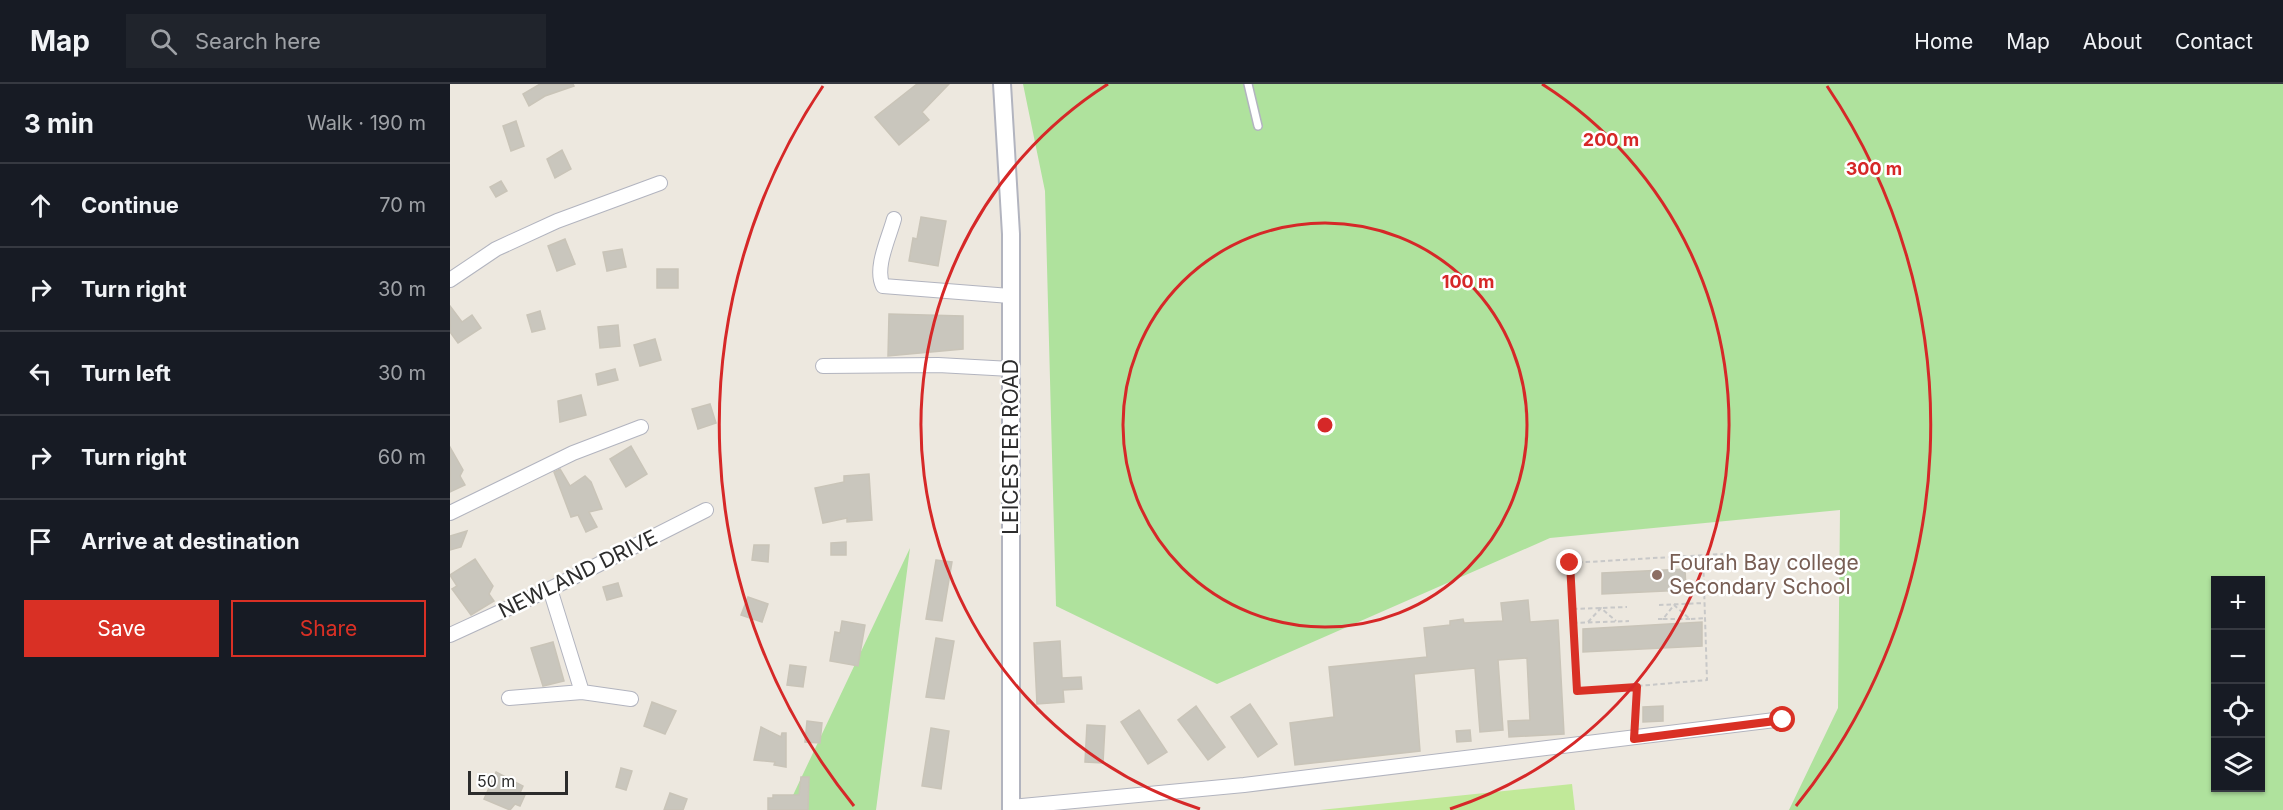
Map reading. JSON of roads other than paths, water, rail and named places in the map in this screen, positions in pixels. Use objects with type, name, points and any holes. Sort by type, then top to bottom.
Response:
[{"type":"street","name":"LEICESTER ROAD","points":[[1002,84],[1010,222],[1011,809]]},
{"type":"street","points":[[450,280],[496,249],[557,221],[660,183]]},
{"type":"street","points":[[894,219],[880,267],[879,279],[883,286],[1010,296]]},
{"type":"street","points":[[823,366],[938,365],[1011,369]]},
{"type":"street","points":[[450,513],[573,453],[641,427]]},
{"type":"street","name":"NEWLAND DRIVE","points":[[450,635],[550,589],[706,510]]},
{"type":"street","points":[[550,589],[582,692]]},
{"type":"street","points":[[509,698],[582,692],[631,699]]},
{"type":"street","points":[[1011,809],[1244,785],[1783,720]]},
{"type":"lane","points":[[1248,84],[1258,126]]},
{"type":"place","name":"Fourah Bay college Secondary School","points":[[1657,575]]}]
